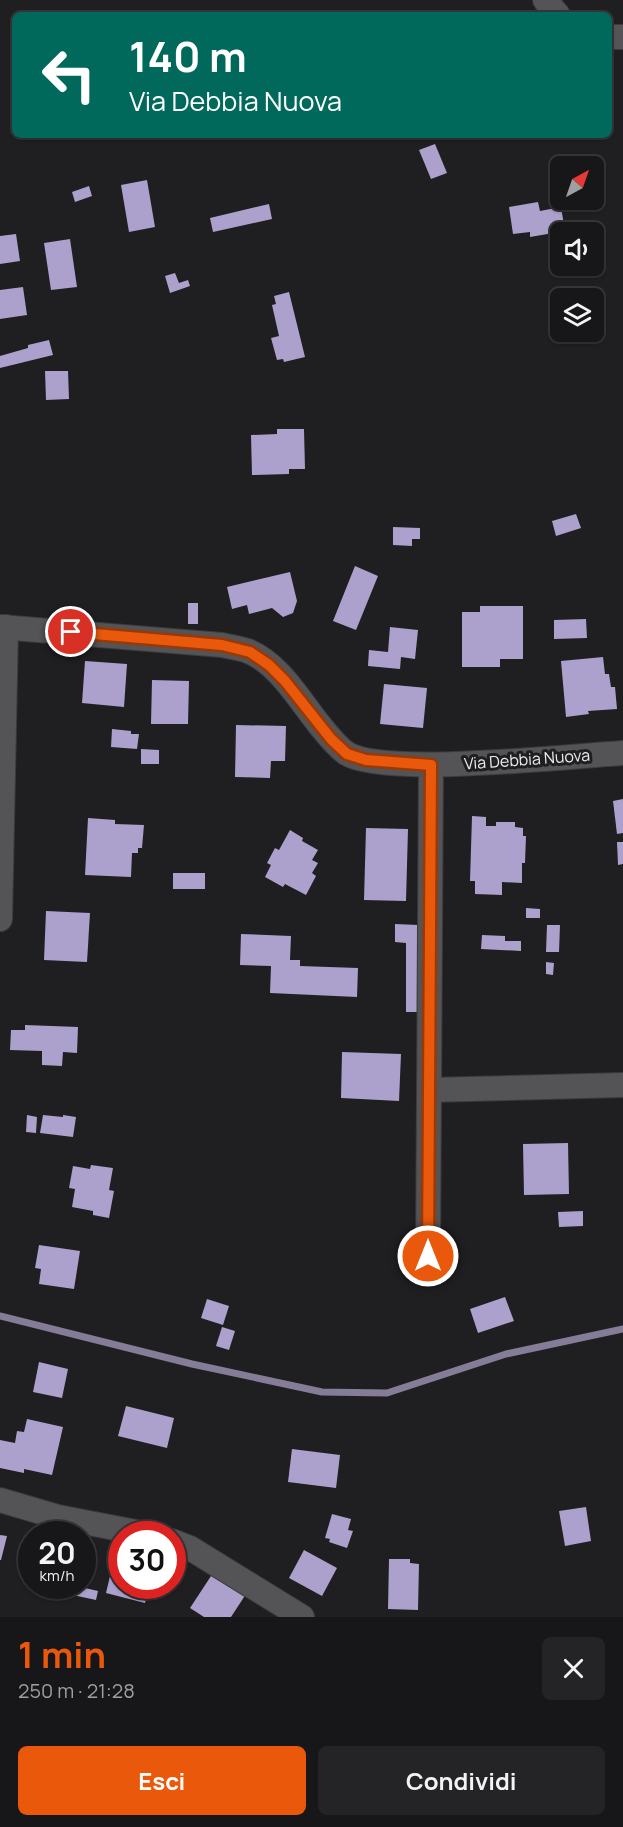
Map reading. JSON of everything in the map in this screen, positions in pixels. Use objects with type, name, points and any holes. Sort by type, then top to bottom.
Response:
[{"type":"street","points":[[545,0],[555,12]]},
{"type":"street","points":[[0,919],[3,627]]},
{"type":"street","name":"Via Debbia Nuova","points":[[3,627],[222,645],[250,652],[269,665],[285,681],[331,739],[347,754],[366,760],[431,765],[623,753]]},
{"type":"street","points":[[428,1256],[431,765]]},
{"type":"street","points":[[429,1090],[623,1085]]},
{"type":"street","points":[[0,1500],[58,1517],[108,1527]]},
{"type":"street","points":[[186,1546],[302,1617]]},
{"type":"building","points":[[435,144],[447,173],[431,179],[419,150]]},
{"type":"building","points":[[147,180],[155,227],[129,232],[121,185]]},
{"type":"building","points":[[89,186],[92,196],[75,202],[72,192]]},
{"type":"building","points":[[538,202],[540,211],[562,210],[564,222],[550,222],[550,234],[530,237],[530,232],[513,234],[509,207]]},
{"type":"building","points":[[269,204],[272,219],[213,232],[210,218]]},
{"type":"building","points":[[16,234],[20,261],[0,264],[0,236]]},
{"type":"building","points":[[70,239],[77,287],[51,290],[44,243]]},
{"type":"building","points":[[175,273],[179,283],[188,280],[190,286],[170,293],[165,276]]},
{"type":"building","points":[[23,287],[27,315],[0,319],[0,290]]},
{"type":"building","points":[[289,292],[305,357],[284,362],[283,359],[277,360],[271,338],[279,336],[272,305],[276,304],[274,296]]},
{"type":"building","points":[[49,340],[53,355],[0,368],[0,356]]},
{"type":"building","points":[[45,371],[68,371],[69,399],[46,400]]},
{"type":"building","points":[[277,429],[304,429],[305,469],[289,469],[289,474],[252,475],[251,435],[277,434]]},
{"type":"building","points":[[576,514],[581,528],[556,536],[552,521]]},
{"type":"building","points":[[393,527],[420,528],[420,539],[412,539],[412,546],[393,545]]},
{"type":"building","points":[[355,566],[378,576],[356,630],[333,621]]},
{"type":"building","points":[[290,572],[297,601],[293,613],[283,617],[272,608],[249,614],[247,605],[232,609],[227,587]]},
{"type":"building","points":[[188,603],[198,603],[198,624],[188,624]]},
{"type":"building","points":[[480,606],[523,606],[523,659],[500,659],[500,667],[462,667],[462,612],[480,612]]},
{"type":"building","points":[[586,619],[587,638],[554,639],[554,620]]},
{"type":"building","points":[[390,627],[418,630],[415,659],[401,657],[400,669],[368,666],[369,650],[388,652]]},
{"type":"building","points":[[603,657],[605,674],[609,674],[611,687],[615,687],[617,709],[588,711],[589,714],[566,717],[561,661]]},
{"type":"building","points":[[85,661],[127,664],[124,707],[82,703]]},
{"type":"building","points":[[152,680],[189,681],[188,724],[151,724]]},
{"type":"building","points":[[384,684],[427,688],[423,728],[380,724]]},
{"type":"building","points":[[236,725],[286,726],[285,761],[271,761],[270,778],[235,777]]},
{"type":"building","points":[[112,729],[139,734],[137,749],[111,747]]},
{"type":"building","points":[[141,749],[159,750],[159,764],[141,764]]},
{"type":"building","points":[[623,799],[623,833],[617,834],[613,801]]},
{"type":"building","points":[[472,816],[486,817],[486,826],[496,826],[496,822],[515,822],[515,827],[523,828],[523,836],[526,836],[522,883],[502,882],[502,895],[475,894],[475,881],[470,881]]},
{"type":"building","points":[[88,818],[115,820],[115,824],[144,825],[142,848],[138,848],[138,853],[132,853],[131,877],[85,875]]},
{"type":"building","points":[[366,828],[408,829],[406,901],[364,900]]},
{"type":"building","points":[[290,830],[303,838],[302,841],[318,850],[312,860],[318,863],[312,873],[316,876],[306,895],[285,884],[283,887],[265,877],[271,865],[267,863],[275,848],[279,850]]},
{"type":"building","points":[[617,842],[623,842],[623,864],[618,865]]},
{"type":"building","points":[[173,873],[205,873],[205,889],[173,889]]},
{"type":"building","points":[[526,908],[540,909],[540,918],[526,918]]},
{"type":"building","points":[[46,911],[90,913],[87,962],[44,960]]},
{"type":"building","points":[[395,924],[418,925],[418,1012],[406,1012],[406,943],[395,942]]},
{"type":"building","points":[[547,925],[560,925],[559,952],[546,952]]},
{"type":"building","points":[[241,934],[291,936],[290,960],[300,960],[300,966],[358,968],[357,997],[270,993],[271,966],[240,965]]},
{"type":"building","points":[[482,935],[505,936],[505,941],[521,941],[521,951],[481,949]]},
{"type":"building","points":[[546,962],[554,963],[553,975],[546,974]]},
{"type":"building","points":[[25,1025],[78,1027],[77,1053],[63,1052],[62,1066],[42,1065],[42,1051],[10,1050],[11,1030],[25,1030]]},
{"type":"building","points":[[342,1052],[401,1054],[399,1101],[341,1098]]},
{"type":"building","points":[[27,1115],[37,1117],[36,1133],[26,1132]]},
{"type":"building","points":[[43,1115],[76,1117],[73,1137],[40,1133]]},
{"type":"building","points":[[568,1143],[569,1194],[524,1195],[523,1144]]},
{"type":"building","points":[[91,1165],[113,1168],[109,1190],[114,1191],[109,1218],[93,1215],[93,1211],[72,1207],[75,1189],[69,1188],[73,1166],[90,1169]]},
{"type":"building","points":[[583,1211],[583,1226],[559,1227],[558,1212]]},
{"type":"building","points":[[39,1245],[80,1251],[74,1289],[39,1284],[41,1269],[35,1268]]},
{"type":"building","points":[[505,1297],[514,1321],[478,1333],[470,1309]]},
{"type":"building","points":[[207,1299],[229,1306],[223,1325],[201,1318]]},
{"type":"building","points":[[222,1327],[235,1331],[229,1350],[216,1346]]},
{"type":"building","points":[[39,1362],[68,1369],[62,1398],[33,1392]]},
{"type":"building","points":[[126,1406],[174,1418],[167,1448],[118,1436]]},
{"type":"building","points":[[27,1419],[63,1427],[52,1475],[24,1469],[24,1473],[0,1468],[0,1440],[15,1443],[17,1431],[24,1432]]},
{"type":"building","points":[[292,1449],[340,1455],[336,1488],[288,1482]]},
{"type":"building","points":[[586,1507],[591,1541],[565,1546],[559,1511]]},
{"type":"building","points":[[332,1514],[351,1519],[348,1530],[353,1531],[347,1548],[329,1542],[330,1539],[325,1538]]},
{"type":"building","points":[[0,1535],[7,1536],[1,1560],[0,1560]]},
{"type":"building","points":[[304,1550],[337,1568],[322,1596],[289,1578]]},
{"type":"building","points":[[389,1559],[410,1559],[410,1563],[419,1564],[418,1610],[388,1609]]},
{"type":"building","points":[[213,1573],[246,1594],[231,1617],[204,1617],[190,1608]]},
{"type":"building","points":[[129,1599],[146,1599],[145,1603]]},
{"type":"waterway","points":[[0,1316],[192,1364],[322,1392],[387,1393],[506,1354],[623,1329]]},
{"type":"route","points":[[71,632],[222,645],[250,652],[269,665],[285,681],[331,739],[347,754],[366,760],[431,765],[428,1256]]}]
